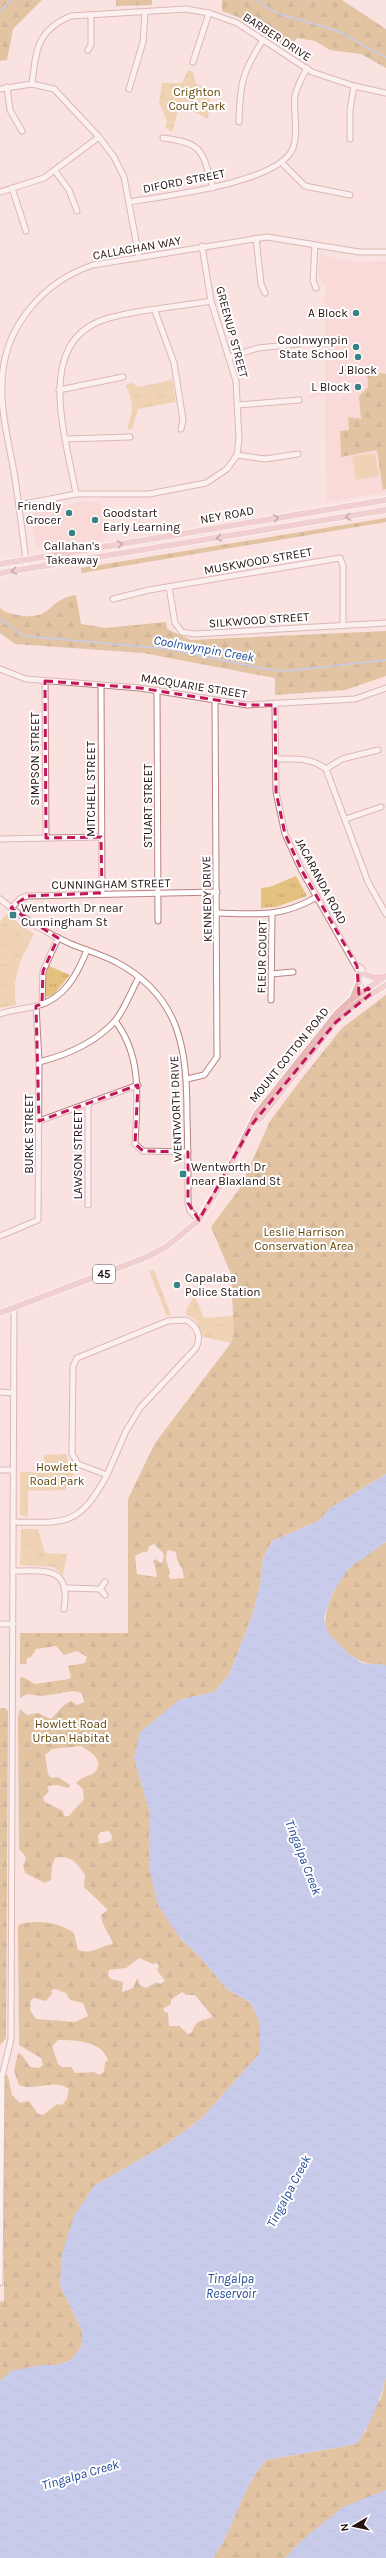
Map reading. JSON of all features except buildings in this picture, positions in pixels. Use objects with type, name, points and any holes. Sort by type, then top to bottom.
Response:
[{"type":"main road","name":"NEY ROAD","points":[[0,564],[386,500]]},
{"type":"main road","name":"NEY ROAD","points":[[0,574],[386,510]]},
{"type":"main road","points":[[352,999],[362,974],[373,977],[385,977]]},
{"type":"main road","name":"MOUNT COTTON ROAD","points":[[253,1123],[261,1118],[336,1022],[385,977]]},
{"type":"main road","name":"MOUNT COTTON ROAD","points":[[0,1313],[147,1257],[166,1247],[199,1220],[221,1185],[253,1123],[256,1114],[329,1021],[352,999],[372,989],[386,985]]},
{"type":"street","name":"BARBER DRIVE","points":[[32,84],[37,47],[44,35],[58,22],[71,16],[186,9],[209,13],[237,22],[307,68],[354,86],[386,93]]},
{"type":"street","points":[[129,89],[143,42],[145,12]]},
{"type":"street","points":[[193,62],[209,13]]},
{"type":"street","points":[[88,50],[91,45],[91,15]]},
{"type":"street","points":[[239,122],[240,86],[247,64],[263,40]]},
{"type":"street","points":[[307,68],[298,84],[295,96],[293,147],[282,163],[305,186],[350,194]]},
{"type":"street","points":[[0,89],[32,84],[54,89],[99,137],[119,166],[129,202],[139,257]]},
{"type":"street","points":[[350,139],[350,110],[354,86]]},
{"type":"street","points":[[7,88],[10,110],[22,131]]},
{"type":"street","points":[[0,192],[33,182],[55,171],[99,137]]},
{"type":"street","points":[[163,138],[183,140],[195,145],[204,158],[213,188]]},
{"type":"street","name":"DIFORD STREET","points":[[129,202],[213,188],[282,163]]},
{"type":"street","points":[[55,171],[69,190],[77,211]]},
{"type":"street","points":[[12,188],[26,231]]},
{"type":"street","points":[[256,238],[261,284],[265,293]]},
{"type":"street","name":"CALLAGHAN WAY","points":[[27,569],[19,505],[3,421],[2,383],[5,359],[16,329],[30,307],[47,290],[71,274],[94,265],[256,238],[278,238],[359,252],[386,252]]},
{"type":"street","points":[[314,245],[313,281],[316,288]]},
{"type":"street","name":"GREENUP STREET","points":[[202,246],[211,301],[230,357],[236,381],[239,439],[237,455]]},
{"type":"street","points":[[76,494],[59,390],[60,374],[67,353],[73,342],[87,328],[108,318],[211,301]]},
{"type":"street","points":[[155,311],[174,363],[183,420],[180,429]]},
{"type":"street","points":[[230,357],[258,348],[298,344]]},
{"type":"street","points":[[59,390],[123,377]]},
{"type":"street","points":[[238,405],[299,400]]},
{"type":"street","points":[[66,440],[130,436]]},
{"type":"street","points":[[19,505],[76,494],[141,495],[200,485],[222,474],[237,455],[265,459],[298,454]]},
{"type":"street","name":"MUSKWOOD STREET","points":[[113,599],[169,587],[332,558],[340,558],[343,566],[344,625]]},
{"type":"street","name":"SILKWOOD STREET","points":[[169,587],[175,623],[182,632],[195,634],[386,623]]},
{"type":"street","name":"MACQUARIE STREET","points":[[0,669],[16,676],[45,681],[100,684],[157,690],[248,705],[275,705],[355,699],[386,688]]},
{"type":"street","name":"SIMPSON STREET","points":[[45,681],[46,838]]},
{"type":"street","name":"MITCHELL STREET","points":[[100,684],[102,893]]},
{"type":"street","name":"STUART STREET","points":[[157,690],[158,922]]},
{"type":"street","name":"KENNEDY DRIVE","points":[[187,1079],[204,1075],[217,1056],[218,913],[215,700]]},
{"type":"street","name":"JACARANDA ROAD","points":[[275,705],[276,792],[285,834],[302,871],[372,989]]},
{"type":"street","points":[[326,769],[342,759],[378,750]]},
{"type":"street","points":[[276,759],[306,759],[317,762],[326,769],[346,819],[368,882],[386,914]]},
{"type":"street","points":[[346,819],[381,807]]},
{"type":"street","points":[[0,839],[101,837]]},
{"type":"street","name":"CUNNINGHAM STREET","points":[[11,908],[21,898],[27,896],[102,893],[158,894],[217,892]]},
{"type":"street","points":[[218,913],[272,914],[303,905],[317,897]]},
{"type":"street","name":"WENTWORTH DRIVE","points":[[0,899],[11,908],[58,938],[116,962],[139,977],[164,1004],[174,1022],[184,1052],[187,1079],[188,1203],[190,1211],[199,1220]]},
{"type":"street","name":"FLEUR COURT","points":[[271,1000],[272,914]]},
{"type":"street","points":[[42,1004],[42,971],[58,938]]},
{"type":"street","points":[[0,1014],[36,1006],[58,996],[71,983],[77,974],[87,950]]},
{"type":"street","points":[[271,974],[293,972]]},
{"type":"street","points":[[39,1062],[66,1055],[87,1043],[115,1021],[139,977]]},
{"type":"street","name":"BURKE STREET","points":[[0,1236],[38,1220],[39,1062],[36,1006]]},
{"type":"street","points":[[115,1021],[124,1033],[134,1055],[138,1085],[136,1144],[143,1151],[188,1152]]},
{"type":"street","points":[[39,1122],[138,1085]]},
{"type":"street","name":"LAWSON STREET","points":[[88,1104],[88,1206]]},
{"type":"street","points":[[0,2283],[2,2076],[11,2039],[14,1308]]},
{"type":"street","points":[[13,1522],[59,1522],[70,1520],[88,1506],[107,1476],[126,1431],[140,1408],[196,1348],[199,1337],[197,1329],[186,1320],[168,1321],[81,1355],[75,1362],[72,1454],[78,1464],[107,1476]]},
{"type":"street","points":[[0,1392],[14,1393]]},
{"type":"street","points":[[0,1470],[13,1470]]},
{"type":"street","points":[[13,1571],[48,1571],[62,1580],[66,1588],[64,1609]]},
{"type":"street","points":[[100,1589],[105,1582]]},
{"type":"street","points":[[66,1588],[100,1589],[105,1595]]},
{"type":"street","points":[[65,1602],[73,1603]]},
{"type":"street","points":[[0,1624],[13,1624]]},
{"type":"highlighted area","points":[[45,681],[140,688],[247,705],[275,705],[276,792],[285,834],[302,871],[357,966],[359,994],[368,988],[372,993],[336,1022],[253,1123],[199,1220],[188,1203],[188,1152],[143,1151],[135,1144],[138,1085],[39,1121],[36,1006],[42,1004],[43,971],[58,938],[11,908],[27,896],[102,893],[101,837],[46,838]]},
{"type":"shaded area","name":"Coolnwynpin State School","points":[[320,254],[353,262],[386,261],[386,492],[326,502],[325,394],[309,399],[309,396],[325,390],[325,303],[321,299],[326,294],[326,287],[318,277]]},
{"type":"shaded area","points":[[83,501],[101,502],[107,539],[70,545],[69,543],[36,547],[30,514]]},
{"type":"green space","points":[[0,0],[42,0],[13,29],[7,60],[0,61]]},
{"type":"green space","points":[[116,0],[152,0],[152,5],[116,6]]},
{"type":"green space","points":[[222,0],[342,0],[386,29],[386,68],[361,54],[330,50],[315,41],[297,38],[289,49],[238,17],[222,11]]},
{"type":"green space","name":"Crighton Court Park","points":[[188,70],[193,72],[196,84],[211,90],[208,119],[180,104],[172,132],[165,127],[167,121],[159,103],[162,83],[182,83]]},
{"type":"green space","points":[[367,371],[386,374],[386,489],[383,490],[377,450],[341,457],[340,431],[349,430],[348,417],[361,419],[359,396],[368,387]]},
{"type":"green space","points":[[172,380],[176,402],[138,409],[132,429],[127,429],[132,407],[126,386],[131,382],[138,387]]},
{"type":"green space","points":[[375,453],[379,476],[356,480],[352,456]]},
{"type":"green space","points":[[386,518],[386,522],[82,573],[81,568]]},
{"type":"green space","points":[[76,595],[81,624],[105,628],[166,622],[167,629],[191,640],[386,631],[386,676],[345,690],[275,695],[275,678],[143,653],[15,644],[0,633],[0,608],[6,612],[17,615],[37,615],[44,613],[67,597]]},
{"type":"green space","points":[[296,876],[307,896],[276,907],[261,908],[261,888],[270,887]]},
{"type":"green space","points":[[6,914],[34,934],[18,968],[15,985],[16,1005],[0,1008],[0,922]]},
{"type":"green space","points":[[49,966],[70,975],[53,995],[46,997],[45,976]]},
{"type":"green space","points":[[386,995],[386,1474],[330,1508],[320,1520],[272,1541],[263,1559],[260,1585],[252,1616],[229,1675],[214,1692],[179,1700],[144,1789],[149,1811],[149,1868],[179,1937],[200,1957],[227,1989],[251,2003],[260,2022],[260,2053],[202,2118],[168,2143],[94,2186],[62,2254],[60,2285],[82,2331],[82,2345],[71,2360],[57,2365],[41,2365],[0,2381],[0,2302],[4,2301],[4,2073],[8,2076],[12,2095],[20,2103],[29,2101],[38,2114],[43,2115],[57,2104],[62,2105],[67,2099],[69,2089],[57,2085],[26,2087],[19,2085],[14,2071],[18,2053],[22,2055],[30,2067],[39,2068],[43,2065],[41,2058],[19,2045],[18,1927],[20,1924],[35,1922],[61,1926],[74,1933],[78,1950],[83,1951],[92,1951],[113,1944],[103,1923],[101,1915],[108,1910],[84,1887],[85,1875],[73,1860],[60,1857],[55,1858],[52,1865],[51,1880],[45,1883],[25,1873],[23,1865],[26,1859],[24,1854],[19,1849],[18,1718],[20,1709],[27,1715],[38,1713],[51,1719],[64,1705],[71,1701],[77,1705],[84,1702],[82,1693],[73,1691],[42,1696],[27,1694],[20,1698],[20,1678],[23,1677],[35,1684],[69,1679],[71,1676],[68,1666],[85,1663],[87,1657],[77,1651],[64,1655],[56,1646],[36,1649],[31,1657],[27,1658],[26,1664],[20,1664],[20,1633],[128,1633],[128,1499],[155,1443],[231,1343],[234,1335],[231,1274],[211,1227],[240,1188],[270,1121],[342,1028]],"holes":[[[154,1544],[164,1554],[163,1561],[160,1563],[156,1559],[153,1561],[157,1574],[156,1577],[137,1574],[135,1556],[143,1552],[147,1552],[149,1546]],[[168,1550],[176,1552],[177,1560],[182,1569],[184,1578],[171,1579],[168,1576],[170,1573],[166,1556]],[[80,1746],[95,1756],[97,1760],[98,1768],[95,1772],[76,1783],[83,1789],[84,1799],[69,1816],[64,1816],[63,1811],[45,1802],[43,1798],[49,1791],[47,1786],[57,1785],[68,1788],[70,1785],[58,1777],[51,1778],[48,1774],[45,1755],[52,1749]],[[109,1831],[112,1836],[111,1841],[99,1844],[98,1835],[101,1832]],[[139,1958],[153,1964],[157,1963],[159,1966],[157,1970],[165,1981],[160,1984],[157,1982],[146,1988],[140,1985],[137,1978],[133,1988],[122,1992],[123,1982],[111,1979],[108,1975],[109,1970],[126,1968]],[[55,1989],[66,1993],[70,2000],[83,2003],[88,2016],[75,2022],[36,2019],[30,2010],[31,2000],[34,1998],[46,2001],[52,1994],[51,1991]],[[182,1992],[186,1995],[195,1995],[213,2017],[198,2022],[192,2032],[188,2034],[179,2026],[169,2026],[168,2013],[163,2011],[164,2008],[171,2004],[171,2000]],[[58,2040],[73,2040],[94,2045],[105,2054],[108,2060],[105,2062],[104,2072],[99,2075],[94,2072],[75,2073],[71,2067],[62,2067],[58,2064],[52,2046]]]},
{"type":"green space","points":[[154,1270],[171,1315],[167,1316],[149,1271]]},
{"type":"green space","points":[[194,1295],[204,1318],[234,1316],[234,1335],[231,1343],[203,1337],[196,1321],[185,1313]]},
{"type":"green space","name":"Howlett Road Park","points":[[66,1454],[69,1465],[76,1469],[65,1490],[28,1491],[28,1517],[20,1515],[20,1472],[44,1472],[44,1455]]},
{"type":"green space","points":[[21,1529],[38,1529],[45,1553],[67,1554],[63,1575],[53,1567],[20,1565]]},
{"type":"green space","points":[[386,1542],[386,1665],[379,1665],[358,1660],[332,1639],[326,1626],[326,1617],[335,1589],[344,1574],[366,1554]]},
{"type":"green space","points":[[0,1708],[5,1708],[8,1711],[6,2038],[0,2045]]},
{"type":"green space","points":[[386,2376],[386,2490],[340,2512],[310,2534],[285,2558],[213,2558],[227,2534],[250,2482],[266,2460],[335,2448],[366,2431],[371,2414],[381,2398]]},
{"type":"water","name":"Tingalpa Reservoir","points":[[386,1474],[386,1542],[348,1569],[332,1594],[324,1618],[328,1633],[349,1654],[362,1663],[386,1665],[386,2376],[378,2403],[371,2420],[357,2444],[266,2460],[250,2482],[227,2534],[213,2558],[0,2558],[0,2381],[11,2371],[41,2365],[57,2365],[71,2360],[82,2345],[82,2331],[60,2285],[62,2254],[74,2216],[94,2186],[168,2143],[202,2118],[260,2053],[260,2022],[251,2003],[227,1989],[200,1957],[179,1937],[158,1905],[149,1868],[149,1811],[134,1758],[140,1732],[179,1700],[214,1692],[229,1675],[252,1616],[260,1585],[263,1559],[272,1541],[320,1520],[330,1508]]},
{"type":"water","points":[[386,2490],[386,2558],[285,2558],[301,2541],[343,2507]]},
{"type":"waterway","name":"Coolnwynpin Creek","points":[[0,11],[11,0]]},
{"type":"waterway","name":"Coolnwynpin Creek","points":[[257,0],[266,7],[285,16],[337,31],[386,57]]},
{"type":"waterway","name":"Coolnwynpin Creek","points":[[0,619],[24,636],[169,649],[265,669],[286,671],[386,660]]},
{"type":"place","name":"A Block","points":[[356,313]]},
{"type":"place","name":"Coolnwynpin State School","points":[[356,347]]},
{"type":"place","name":"J Block","points":[[358,357]]},
{"type":"place","name":"L Block","points":[[358,387]]},
{"type":"place","name":"Friendly Grocer","points":[[69,513]]},
{"type":"place","name":"Goodstart Early Learning","points":[[95,520]]},
{"type":"place","name":"Callahan's Takeaway","points":[[72,533]]},
{"type":"place","name":"Wentworth Dr near Cunningham St","points":[[13,915]]},
{"type":"place","name":"Wentworth Dr near Blaxland St","points":[[183,1174]]},
{"type":"place","name":"Capalaba Police Station","points":[[177,1285]]},
{"type":"park label","name":"Leslie Harrison Conservation Area","points":[[304,1239]]},
{"type":"park label","name":"Howlett Road Urban Habitat","points":[[71,1731]]},
{"type":"water label","name":"Tingalpa Creek","points":[[304,1857]]},
{"type":"water label","name":"Tingalpa Creek","points":[[288,2191]]},
{"type":"water label","name":"Tingalpa Creek","points":[[80,2474]]}]
